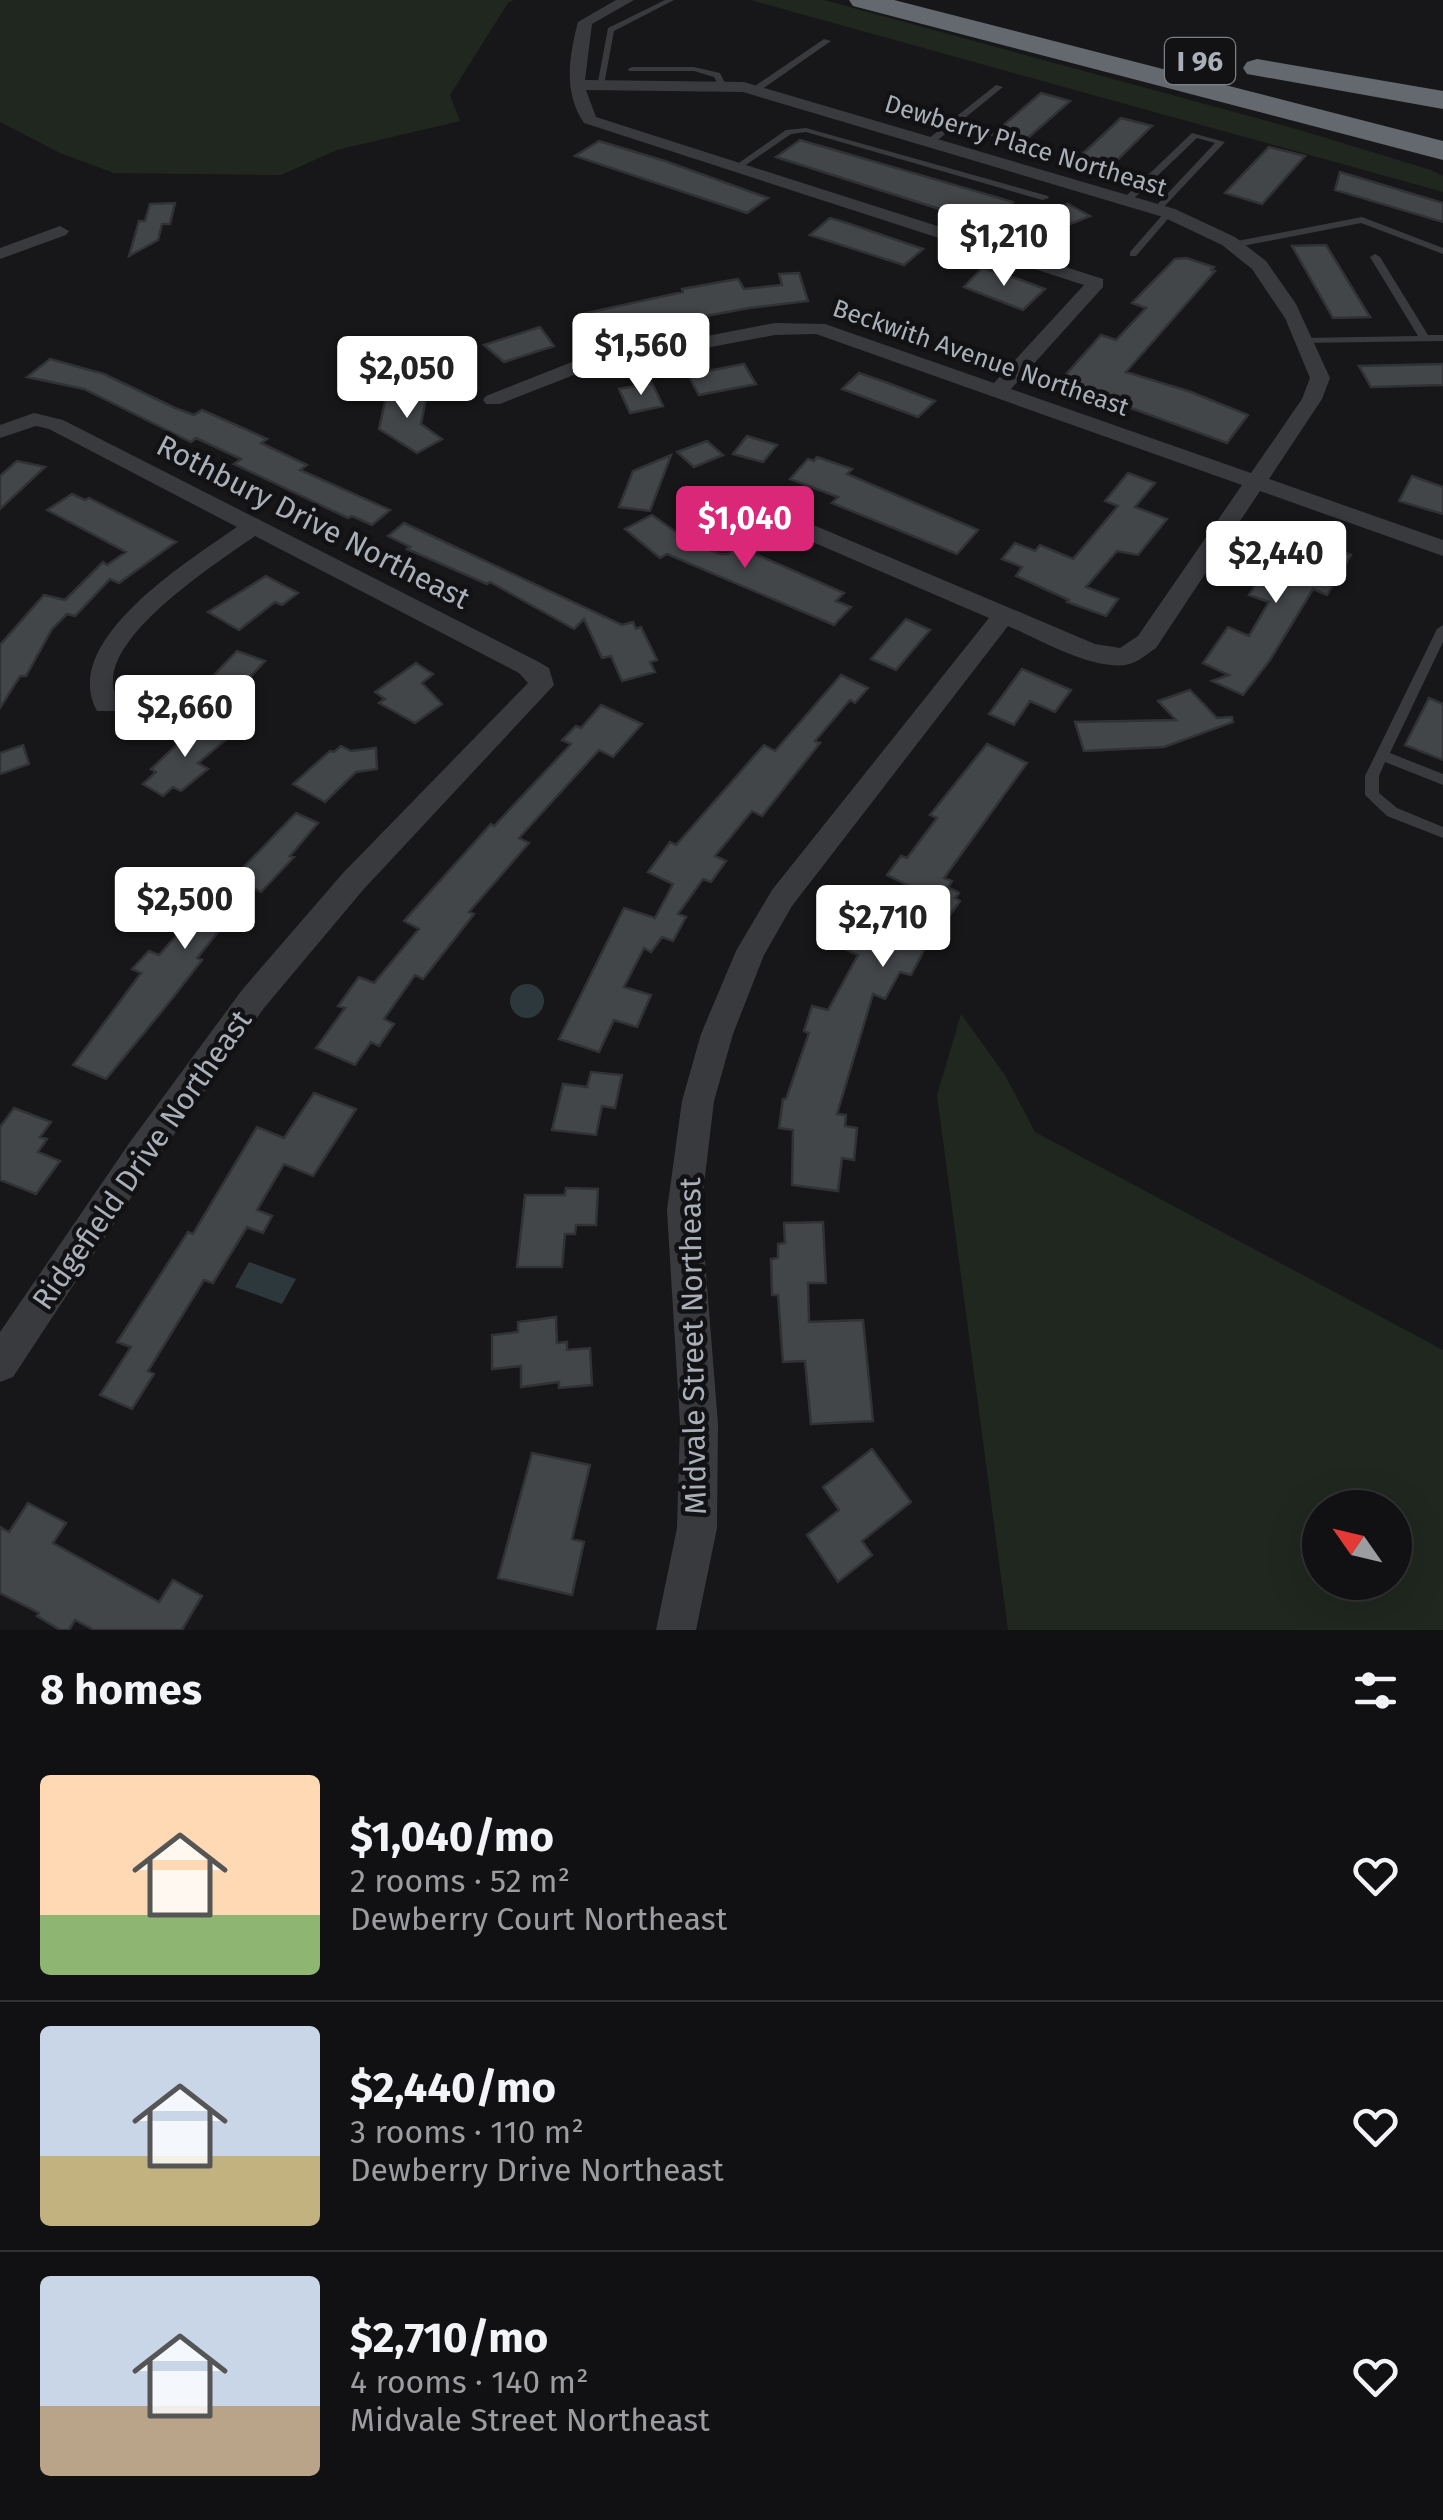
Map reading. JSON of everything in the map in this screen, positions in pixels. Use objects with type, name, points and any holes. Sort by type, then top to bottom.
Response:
[{"type":"highway","name":"I 96","points":[[862,0],[1443,150]]},
{"type":"highway","name":"I 96","points":[[957,0],[1443,123]]},
{"type":"highway","points":[[1062,26],[1138,42]]},
{"type":"highway","points":[[1234,63],[1443,100]]},
{"type":"highway","points":[[1144,74],[1443,165]]},
{"type":"street","points":[[627,0],[585,22],[578,85],[582,112],[590,120],[1096,283],[998,390]]},
{"type":"street","name":"Dewberry Place Northeast","points":[[578,85],[722,85],[755,90],[1128,199],[1163,211],[1232,245],[1257,264],[1303,340],[1320,378],[1312,398],[1254,482]]},
{"type":"street","points":[[0,254],[60,231]]},
{"type":"street","name":"Beckwith Avenue Northeast","points":[[493,400],[579,366],[802,326],[841,334],[1443,548]]},
{"type":"street","name":"Rothbury Drive Northeast","points":[[0,432],[34,418],[56,424],[528,666],[540,674],[532,695]]},
{"type":"street","points":[[732,499],[1091,652],[1124,658],[1147,642],[1254,482]]},
{"type":"street","points":[[106,704],[101,680],[112,648],[138,616],[171,585],[254,526]]},
{"type":"street","name":"Midvale Street Northeast","points":[[676,1630],[697,1528],[698,1424],[685,1274],[684,1210],[698,1101],[717,1034],[751,951],[782,898],[1004,615]]},
{"type":"street","name":"Ridgefield Drive Northeast","points":[[0,1364],[171,1111],[291,952],[405,822],[532,695]]},
{"type":"lane","points":[[600,85],[611,30],[670,0]]},
{"type":"lane","points":[[755,90],[827,40]]},
{"type":"lane","points":[[632,69],[704,70],[717,75],[722,85]]},
{"type":"lane","points":[[931,141],[999,87]]},
{"type":"lane","points":[[737,166],[789,132],[806,130],[1045,198]]},
{"type":"lane","points":[[1128,199],[1195,134],[1220,142],[1133,254]]},
{"type":"lane","points":[[1232,245],[1362,220],[1443,251]]},
{"type":"lane","points":[[1374,257],[1424,339]]},
{"type":"lane","points":[[1303,340],[1443,338]]},
{"type":"lane","points":[[1443,630],[1372,776],[1372,795],[1392,812],[1443,833]]},
{"type":"lane","points":[[1382,755],[1443,780]]},
{"type":"shaded area","points":[[0,0],[514,0],[508,3],[450,95],[460,121],[337,150],[281,175],[114,173],[60,153],[0,122]]},
{"type":"shaded area","points":[[750,0],[824,0],[1300,130],[1431,170],[1443,176],[1443,192]]},
{"type":"shaded area","points":[[527,984],[539,989],[544,1001],[539,1013],[527,1018],[515,1013],[510,1001],[515,989]]},
{"type":"shaded area","points":[[961,1014],[1005,1075],[1035,1132],[1443,1350],[1443,1630],[1008,1630],[937,1095]]},
{"type":"shaded area","points":[[249,1262],[296,1279],[282,1304],[235,1287]]},
{"type":"building","points":[[1041,93],[1070,101],[1022,143],[992,135]]},
{"type":"building","points":[[1121,118],[1152,126],[1107,170],[1075,161]]},
{"type":"building","points":[[800,140],[1013,202],[1004,224],[980,221],[984,212],[951,207],[946,211],[776,157]]},
{"type":"building","points":[[599,141],[768,198],[747,213],[575,156]]},
{"type":"building","points":[[1269,147],[1305,156],[1262,204],[1225,193]]},
{"type":"building","points":[[1340,172],[1443,203],[1443,222],[1335,190]]},
{"type":"building","points":[[175,203],[170,224],[162,224],[158,240],[129,256],[139,221],[145,221],[150,204]]},
{"type":"building","points":[[1068,204],[1090,216],[1065,226],[1044,214]]},
{"type":"building","points":[[830,218],[923,249],[904,265],[810,235]]},
{"type":"building","points":[[1326,245],[1370,317],[1333,318],[1292,246]]},
{"type":"building","points":[[1186,258],[1214,267],[1211,270],[1215,271],[1126,372],[1248,415],[1227,443],[1059,382],[1101,335],[1116,340],[1146,308],[1132,303],[1175,259]]},
{"type":"building","points":[[982,268],[1045,289],[1023,310],[964,287]]},
{"type":"building","points":[[799,273],[808,301],[598,336],[586,313],[738,279],[744,289],[782,285],[779,274]]},
{"type":"building","points":[[540,327],[554,346],[504,362],[484,345]]},
{"type":"building","points":[[50,359],[104,374],[175,408],[194,415],[202,410],[245,429],[267,439],[261,443],[307,465],[300,470],[390,510],[372,525],[352,516],[348,518],[234,464],[241,459],[196,438],[191,442],[84,389],[27,377]]},
{"type":"building","points":[[744,364],[756,384],[699,395],[688,375]]},
{"type":"building","points":[[1443,364],[1443,385],[1371,387],[1359,366]]},
{"type":"building","points":[[859,373],[935,401],[918,417],[842,389]]},
{"type":"building","points":[[652,383],[663,406],[630,413],[619,389]]},
{"type":"building","points":[[387,393],[427,393],[421,424],[442,439],[417,453],[379,429]]},
{"type":"building","points":[[747,436],[777,445],[763,462],[733,454]]},
{"type":"building","points":[[707,441],[723,455],[694,467],[677,452]]},
{"type":"building","points":[[671,455],[650,511],[619,507],[633,471]]},
{"type":"building","points":[[817,457],[852,469],[847,474],[978,530],[957,554],[832,503],[838,497],[790,479],[808,459],[814,461]]},
{"type":"building","points":[[17,461],[45,467],[0,509],[0,476]]},
{"type":"building","points":[[1128,473],[1155,483],[1135,507],[1167,519],[1138,555],[1117,551],[1086,587],[1118,599],[1106,616],[1067,602],[1016,576],[1022,567],[1002,559],[1015,543],[1035,551],[1040,545],[1073,559],[1118,506],[1105,501]]},
{"type":"building","points":[[1412,476],[1443,487],[1443,514],[1399,501]]},
{"type":"building","points":[[72,494],[89,498],[176,542],[119,583],[110,579],[75,616],[67,614],[52,629],[26,676],[20,676],[0,708],[0,645],[44,595],[65,600],[103,562],[107,565],[126,552],[47,510]]},
{"type":"building","points":[[652,515],[690,542],[720,554],[728,554],[737,546],[844,593],[836,601],[851,607],[834,625],[667,554],[660,558],[625,529]]},
{"type":"building","points":[[404,523],[622,625],[633,622],[636,629],[641,627],[657,660],[650,662],[655,672],[622,681],[611,656],[602,658],[584,619],[574,629],[490,582],[407,549],[410,547],[388,536]]},
{"type":"building","points":[[1282,530],[1351,555],[1327,595],[1313,589],[1270,660],[1243,695],[1212,681],[1229,675],[1203,663],[1228,627],[1249,636],[1269,602],[1249,595],[1262,574],[1257,572]]},
{"type":"building","points":[[266,576],[298,593],[282,605],[275,602],[239,630],[208,612]]},
{"type":"building","points":[[906,619],[930,630],[896,670],[871,659]]},
{"type":"building","points":[[237,651],[265,661],[233,695],[226,692],[209,710],[188,702]]},
{"type":"building","points":[[416,663],[433,674],[422,683],[442,704],[415,723],[379,703],[385,699],[375,692]]},
{"type":"building","points":[[1022,669],[1071,690],[1055,712],[1030,701],[1014,725],[989,714]]},
{"type":"building","points":[[841,675],[868,688],[855,703],[850,700],[815,741],[820,743],[762,816],[752,811],[715,856],[726,861],[711,882],[703,879],[678,914],[686,917],[673,941],[662,937],[651,952],[644,948],[624,987],[651,995],[637,1027],[614,1020],[599,1052],[559,1039],[624,908],[655,918],[673,884],[648,872],[670,842],[676,845],[764,745],[775,751]]},
{"type":"building","points":[[1190,690],[1217,718],[1232,717],[1233,722],[1164,747],[1084,751],[1075,722],[1176,720],[1158,701]]},
{"type":"building","points":[[1429,698],[1443,704],[1443,760],[1405,745]]},
{"type":"building","points":[[601,705],[642,724],[613,757],[599,750],[519,838],[529,843],[469,912],[474,914],[423,979],[415,975],[384,1019],[394,1024],[379,1046],[371,1042],[355,1065],[316,1048],[345,1008],[338,1006],[359,977],[374,983],[419,929],[404,921],[491,824],[494,826],[571,744],[562,740],[576,726],[581,728]]},
{"type":"building","points":[[201,722],[228,738],[198,763],[208,769],[181,791],[173,787],[163,796],[143,784],[156,772],[151,769]]},
{"type":"building","points":[[987,744],[1027,763],[944,878],[952,881],[948,887],[959,893],[955,898],[960,901],[937,933],[934,931],[911,975],[900,972],[885,999],[873,994],[837,1114],[846,1115],[845,1126],[857,1128],[854,1160],[842,1158],[838,1191],[792,1185],[793,1130],[779,1128],[783,1099],[809,1033],[804,1031],[812,1006],[828,1010],[858,955],[836,945],[850,921],[880,935],[911,887],[887,875],[901,856],[907,858],[937,818],[930,815]]},
{"type":"building","points":[[23,745],[29,764],[0,774],[0,753]]},
{"type":"building","points":[[341,746],[351,751],[376,748],[377,769],[356,772],[325,802],[293,784],[330,751]]},
{"type":"building","points":[[296,813],[318,823],[290,856],[294,857],[261,892],[254,888],[106,1079],[73,1065],[141,973],[132,969],[149,951],[159,955],[185,926],[174,921],[196,896],[210,902]]},
{"type":"building","points":[[591,1072],[622,1075],[615,1108],[602,1106],[596,1135],[552,1130],[563,1084],[587,1087]]},
{"type":"building","points":[[314,1093],[356,1109],[313,1176],[284,1164],[257,1210],[272,1216],[263,1233],[247,1227],[213,1283],[204,1280],[148,1371],[154,1374],[132,1409],[100,1395],[131,1347],[117,1342],[188,1232],[193,1234],[257,1127],[284,1138]]},
{"type":"building","points":[[14,1108],[51,1122],[40,1137],[47,1139],[38,1152],[60,1161],[36,1194],[0,1180],[0,1127]]},
{"type":"building","points":[[566,1188],[598,1189],[596,1225],[576,1225],[575,1234],[565,1234],[562,1267],[517,1267],[525,1195],[565,1195]]},
{"type":"building","points":[[823,1222],[826,1283],[808,1283],[809,1322],[863,1320],[873,1421],[811,1424],[805,1361],[783,1362],[778,1295],[772,1295],[771,1259],[778,1258],[778,1244],[785,1243],[784,1223]]},
{"type":"building","points":[[556,1317],[557,1343],[567,1342],[567,1350],[590,1348],[592,1385],[559,1388],[559,1382],[521,1387],[521,1366],[492,1369],[492,1335],[518,1332],[518,1322]]},
{"type":"building","points":[[872,1449],[911,1502],[862,1541],[872,1555],[838,1582],[807,1535],[839,1510],[823,1487]]},
{"type":"building","points":[[532,1453],[590,1465],[572,1539],[584,1542],[572,1595],[498,1578]]},
{"type":"building","points":[[28,1503],[66,1523],[53,1543],[159,1602],[173,1580],[202,1596],[182,1630],[94,1630],[75,1620],[69,1630],[60,1630],[37,1616],[39,1613],[0,1593],[0,1527],[9,1532]]}]
